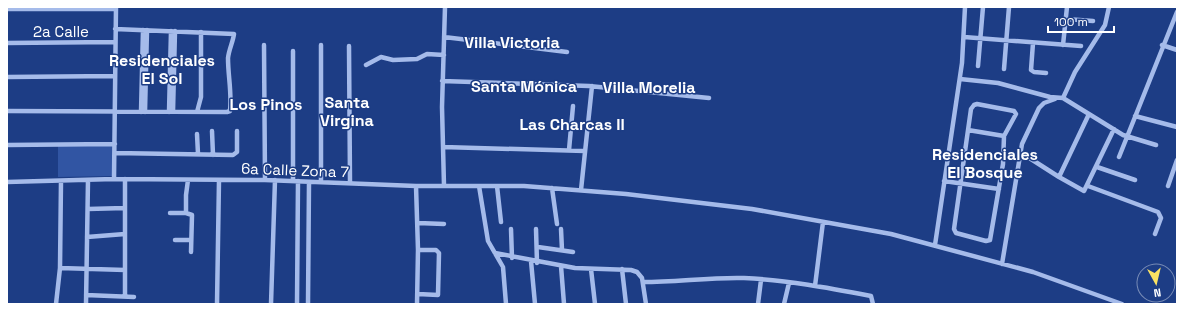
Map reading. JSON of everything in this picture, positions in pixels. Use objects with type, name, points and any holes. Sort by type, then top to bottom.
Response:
[{"type":"street","points":[[444,186],[442,81],[445,7]]},
{"type":"street","points":[[935,245],[960,79],[965,7]]},
{"type":"street","points":[[978,66],[983,7]]},
{"type":"street","points":[[1004,69],[1009,7]]},
{"type":"street","points":[[1063,45],[1067,7]]},
{"type":"street","points":[[1063,98],[1075,72],[1105,25],[1109,7]]},
{"type":"street","points":[[7,9],[115,8],[114,179]]},
{"type":"street","points":[[1119,157],[1162,45],[1177,12]]},
{"type":"street","points":[[1066,19],[1093,21]]},
{"type":"street","points":[[7,112],[229,112],[231,88],[228,59],[229,48],[234,34],[115,29]]},
{"type":"street","points":[[143,112],[145,30]]},
{"type":"street","points":[[171,112],[173,31]]},
{"type":"street","points":[[197,112],[201,97],[201,32]]},
{"type":"street","points":[[444,37],[567,52]]},
{"type":"street","points":[[964,37],[1081,46]]},
{"type":"street","name":"2a Calle","points":[[7,43],[115,42]]},
{"type":"street","points":[[1033,43],[1031,70],[1034,72],[1046,73]]},
{"type":"street","points":[[264,45],[265,180]]},
{"type":"street","points":[[321,45],[322,182]]},
{"type":"street","points":[[1162,45],[1177,50]]},
{"type":"street","points":[[349,46],[350,183]]},
{"type":"street","points":[[293,51],[297,304]]},
{"type":"street","points":[[366,65],[381,57],[393,60],[417,59],[427,54],[444,55]]},
{"type":"street","points":[[7,77],[115,76]]},
{"type":"street","points":[[960,79],[998,83],[1057,98],[1063,98],[1076,104],[1089,114],[1127,136],[1156,145]]},
{"type":"street","points":[[442,81],[592,86],[709,98]]},
{"type":"street","points":[[581,190],[592,86]]},
{"type":"street","points":[[1002,264],[1022,144],[1039,108],[1044,103],[1057,98]]},
{"type":"street","points":[[974,105],[1014,111],[1016,116],[1004,136],[1003,164],[990,240],[986,241],[954,231],[971,109],[974,105]]},
{"type":"street","points":[[569,150],[572,106]]},
{"type":"street","points":[[1059,177],[1089,114]]},
{"type":"street","points":[[1135,116],[1177,127]]},
{"type":"street","points":[[1020,152],[1059,177],[1082,190],[1086,190],[1114,129]]},
{"type":"street","points":[[968,130],[1004,136]]},
{"type":"street","points":[[212,131],[213,155]]},
{"type":"street","points":[[114,153],[236,154],[237,131]]},
{"type":"street","points":[[197,134],[198,154]]},
{"type":"street","points":[[7,145],[115,144]]},
{"type":"street","points":[[443,147],[585,151]]},
{"type":"street","points":[[1168,186],[1177,160]]},
{"type":"street","points":[[1097,167],[1135,180]]},
{"type":"street","name":"6a Calle Zona 7","points":[[7,182],[114,179],[275,180],[416,186],[497,186],[581,190],[752,208],[891,234],[935,245],[1053,278],[1122,304]]},
{"type":"street","points":[[125,179],[125,296]]},
{"type":"street","points":[[86,304],[88,180]]},
{"type":"street","points":[[186,213],[188,180]]},
{"type":"street","points":[[217,304],[219,180]]},
{"type":"street","points":[[272,304],[275,180]]},
{"type":"street","points":[[56,304],[60,268],[61,181]]},
{"type":"street","points":[[944,181],[999,189]]},
{"type":"street","points":[[308,304],[309,182]]},
{"type":"street","points":[[416,186],[418,223],[417,304]]},
{"type":"street","points":[[479,186],[488,241],[503,267],[506,304]]},
{"type":"street","points":[[497,186],[501,222]]},
{"type":"street","points":[[1088,186],[1158,212],[1161,218],[1155,234]]},
{"type":"street","points":[[552,188],[557,224]]},
{"type":"street","points":[[88,209],[125,208]]},
{"type":"street","points":[[170,213],[186,213],[192,216],[191,252]]},
{"type":"street","points":[[815,286],[823,222]]},
{"type":"street","points":[[418,223],[444,224]]},
{"type":"street","points":[[511,229],[512,258]]},
{"type":"street","points":[[536,229],[538,247],[537,262]]},
{"type":"street","points":[[561,230],[562,250]]},
{"type":"street","points":[[87,237],[125,234]]},
{"type":"street","points":[[175,240],[191,240]]},
{"type":"street","points":[[538,247],[573,252]]},
{"type":"street","points":[[418,250],[436,250],[439,253],[438,294],[418,294]]},
{"type":"street","points":[[495,254],[561,266],[591,269],[622,269],[637,272],[641,276],[643,282],[646,304]]},
{"type":"street","points":[[531,261],[535,304]]},
{"type":"street","points":[[561,266],[564,304]]},
{"type":"street","points":[[60,268],[125,270]]},
{"type":"street","points":[[591,269],[595,304]]},
{"type":"street","points":[[622,269],[626,304]]},
{"type":"street","points":[[643,282],[733,278],[760,280],[815,286],[871,296],[873,304]]},
{"type":"street","points":[[758,304],[760,280]]},
{"type":"street","points":[[784,304],[789,283]]},
{"type":"street","points":[[86,295],[134,296]]},
{"type":"shaded area","points":[[58,146],[112,146],[112,176],[58,177]]},
{"type":"district","name":"Villa Victoria","points":[[512,42]]},
{"type":"district","name":"Residenciales El Sol","points":[[162,69]]},
{"type":"district","name":"Santa Mónica","points":[[524,86]]},
{"type":"district","name":"Villa Morelia","points":[[649,87]]},
{"type":"district","name":"Los Pinos","points":[[266,104]]},
{"type":"district","name":"Santa Virgina","points":[[347,111]]},
{"type":"district","name":"Las Charcas II","points":[[572,124]]},
{"type":"district","name":"Residenciales El Bosque","points":[[985,163]]}]
